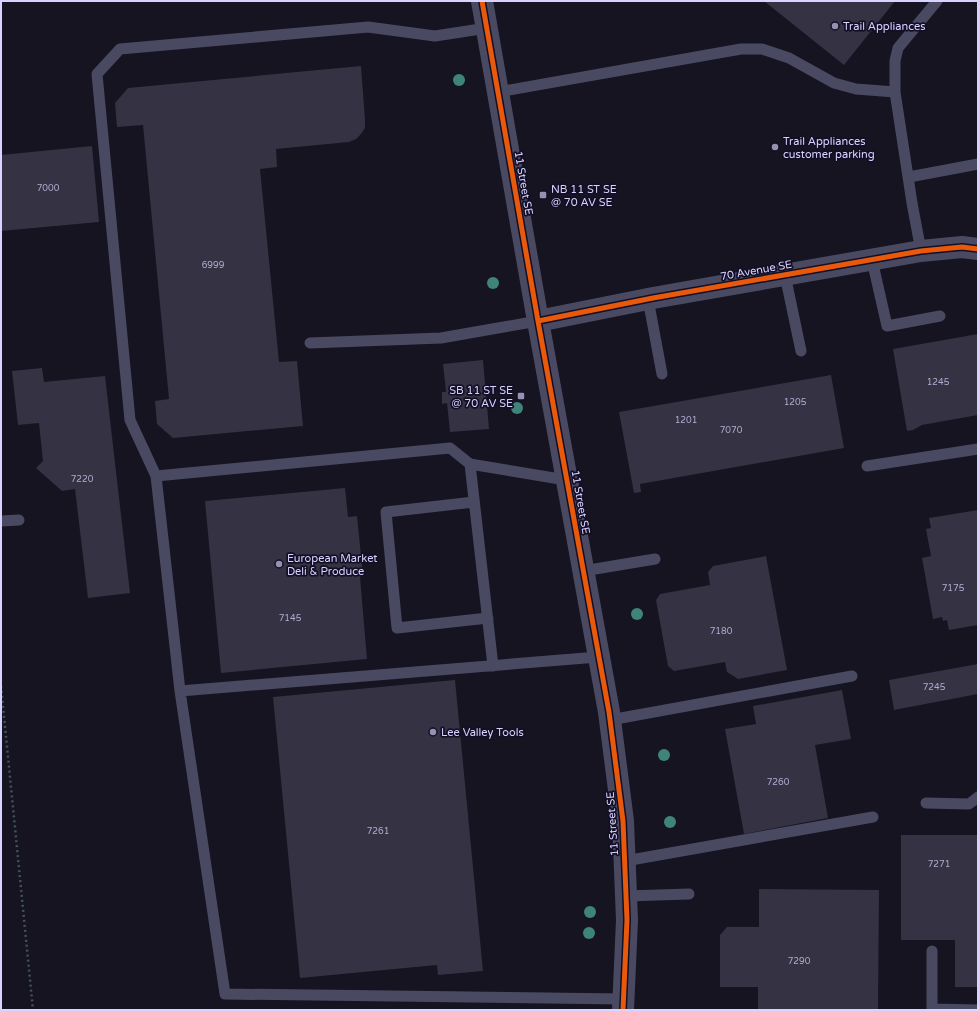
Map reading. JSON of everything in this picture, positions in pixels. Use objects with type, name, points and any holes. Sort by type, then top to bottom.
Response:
[{"type":"street","name":"11 Street SE","points":[[482,1],[566,480],[610,720],[623,821],[625,861],[627,920],[623,1005]]},
{"type":"street","name":"70 Avenue SE","points":[[538,321],[648,299],[872,260],[962,247],[978,249]]},
{"type":"lane","points":[[921,252],[895,92],[895,61],[898,48],[937,1]]},
{"type":"lane","points":[[487,28],[435,36],[368,27],[120,49],[97,74],[130,420],[156,476],[180,690],[225,994],[623,1005]]},
{"type":"lane","points":[[498,92],[740,49],[762,49],[789,58],[834,83],[856,89],[895,92]]},
{"type":"lane","points":[[909,177],[978,164]]},
{"type":"lane","points":[[872,260],[887,326],[940,316]]},
{"type":"lane","points":[[785,275],[801,351]]},
{"type":"lane","points":[[648,299],[662,374]]},
{"type":"lane","points":[[310,343],[441,338],[538,321]]},
{"type":"lane","points":[[156,476],[450,448],[470,464],[566,480]]},
{"type":"lane","points":[[867,466],[978,448]]},
{"type":"lane","points":[[470,464],[493,666]]},
{"type":"lane","points":[[474,502],[386,512],[397,628],[488,618]]},
{"type":"lane","points":[[1,521],[19,520]]},
{"type":"lane","points":[[583,571],[655,559]]},
{"type":"lane","points":[[180,690],[598,657]]},
{"type":"lane","points":[[610,720],[852,676]]},
{"type":"lane","points":[[926,804],[969,804],[978,797]]},
{"type":"lane","points":[[625,861],[873,817]]},
{"type":"lane","points":[[626,896],[689,894]]},
{"type":"lane","points":[[932,952],[932,1010],[978,1010]]},
{"type":"path","points":[[1,686],[33,1010]]},
{"type":"building","name":"Trail Appliances","points":[[764,1],[895,1],[844,65]]},
{"type":"building","points":[[361,66],[365,128],[361,134],[356,139],[349,142],[276,149],[277,167],[260,169],[279,362],[297,361],[303,426],[173,438],[157,424],[155,401],[169,399],[143,125],[117,127],[115,103],[128,88]]},
{"type":"building","points":[[92,146],[99,222],[1,231],[1,155]]},
{"type":"building","points":[[978,334],[978,415],[922,425],[913,430],[907,431],[893,349]]},
{"type":"building","points":[[483,360],[489,429],[450,432],[447,403],[442,404],[442,392],[446,392],[443,364]]},
{"type":"building","points":[[42,368],[44,382],[105,376],[130,593],[88,598],[75,489],[62,491],[36,468],[43,461],[39,423],[18,425],[12,371]]},
{"type":"building","points":[[831,375],[844,448],[640,484],[641,492],[634,493],[619,412]]},
{"type":"building","points":[[345,488],[348,517],[357,516],[363,576],[360,577],[367,659],[221,673],[205,501]]},
{"type":"building","points":[[978,510],[978,625],[949,630],[947,620],[943,621],[942,617],[933,619],[922,558],[931,556],[926,529],[931,528],[929,518]]},
{"type":"building","points":[[766,556],[787,670],[738,679],[727,672],[725,662],[674,671],[668,666],[656,600],[660,594],[710,585],[708,572],[713,566]]},
{"type":"building","points":[[978,664],[978,694],[894,710],[889,680]]},
{"type":"building","points":[[455,680],[483,971],[438,975],[437,965],[300,978],[273,697]]},
{"type":"building","points":[[842,690],[851,739],[815,745],[828,818],[744,834],[725,729],[756,724],[753,706]]},
{"type":"building","points":[[901,835],[978,835],[978,987],[955,987],[955,940],[901,940]]},
{"type":"building","points":[[759,889],[879,890],[878,1010],[758,1009],[758,987],[720,987],[720,935],[727,927],[759,927]]},
{"type":"cycle path","points":[[482,1],[609,712],[623,821],[627,920],[623,1010]]},
{"type":"cycle path","points":[[538,321],[653,298],[921,251],[962,247],[978,249]]},
{"type":"place","name":"Trail Appliances","points":[[835,26]]},
{"type":"place","name":"Trail Appliances customer parking","points":[[775,147]]},
{"type":"place","name":"NB 11 ST SE @ 70 AV SE","points":[[543,195]]},
{"type":"place","name":"SB 11 ST SE @ 70 AV SE","points":[[521,396]]},
{"type":"place","name":"European Market Deli & Produce","points":[[279,564]]},
{"type":"place","name":"Lee Valley Tools","points":[[433,732]]}]
